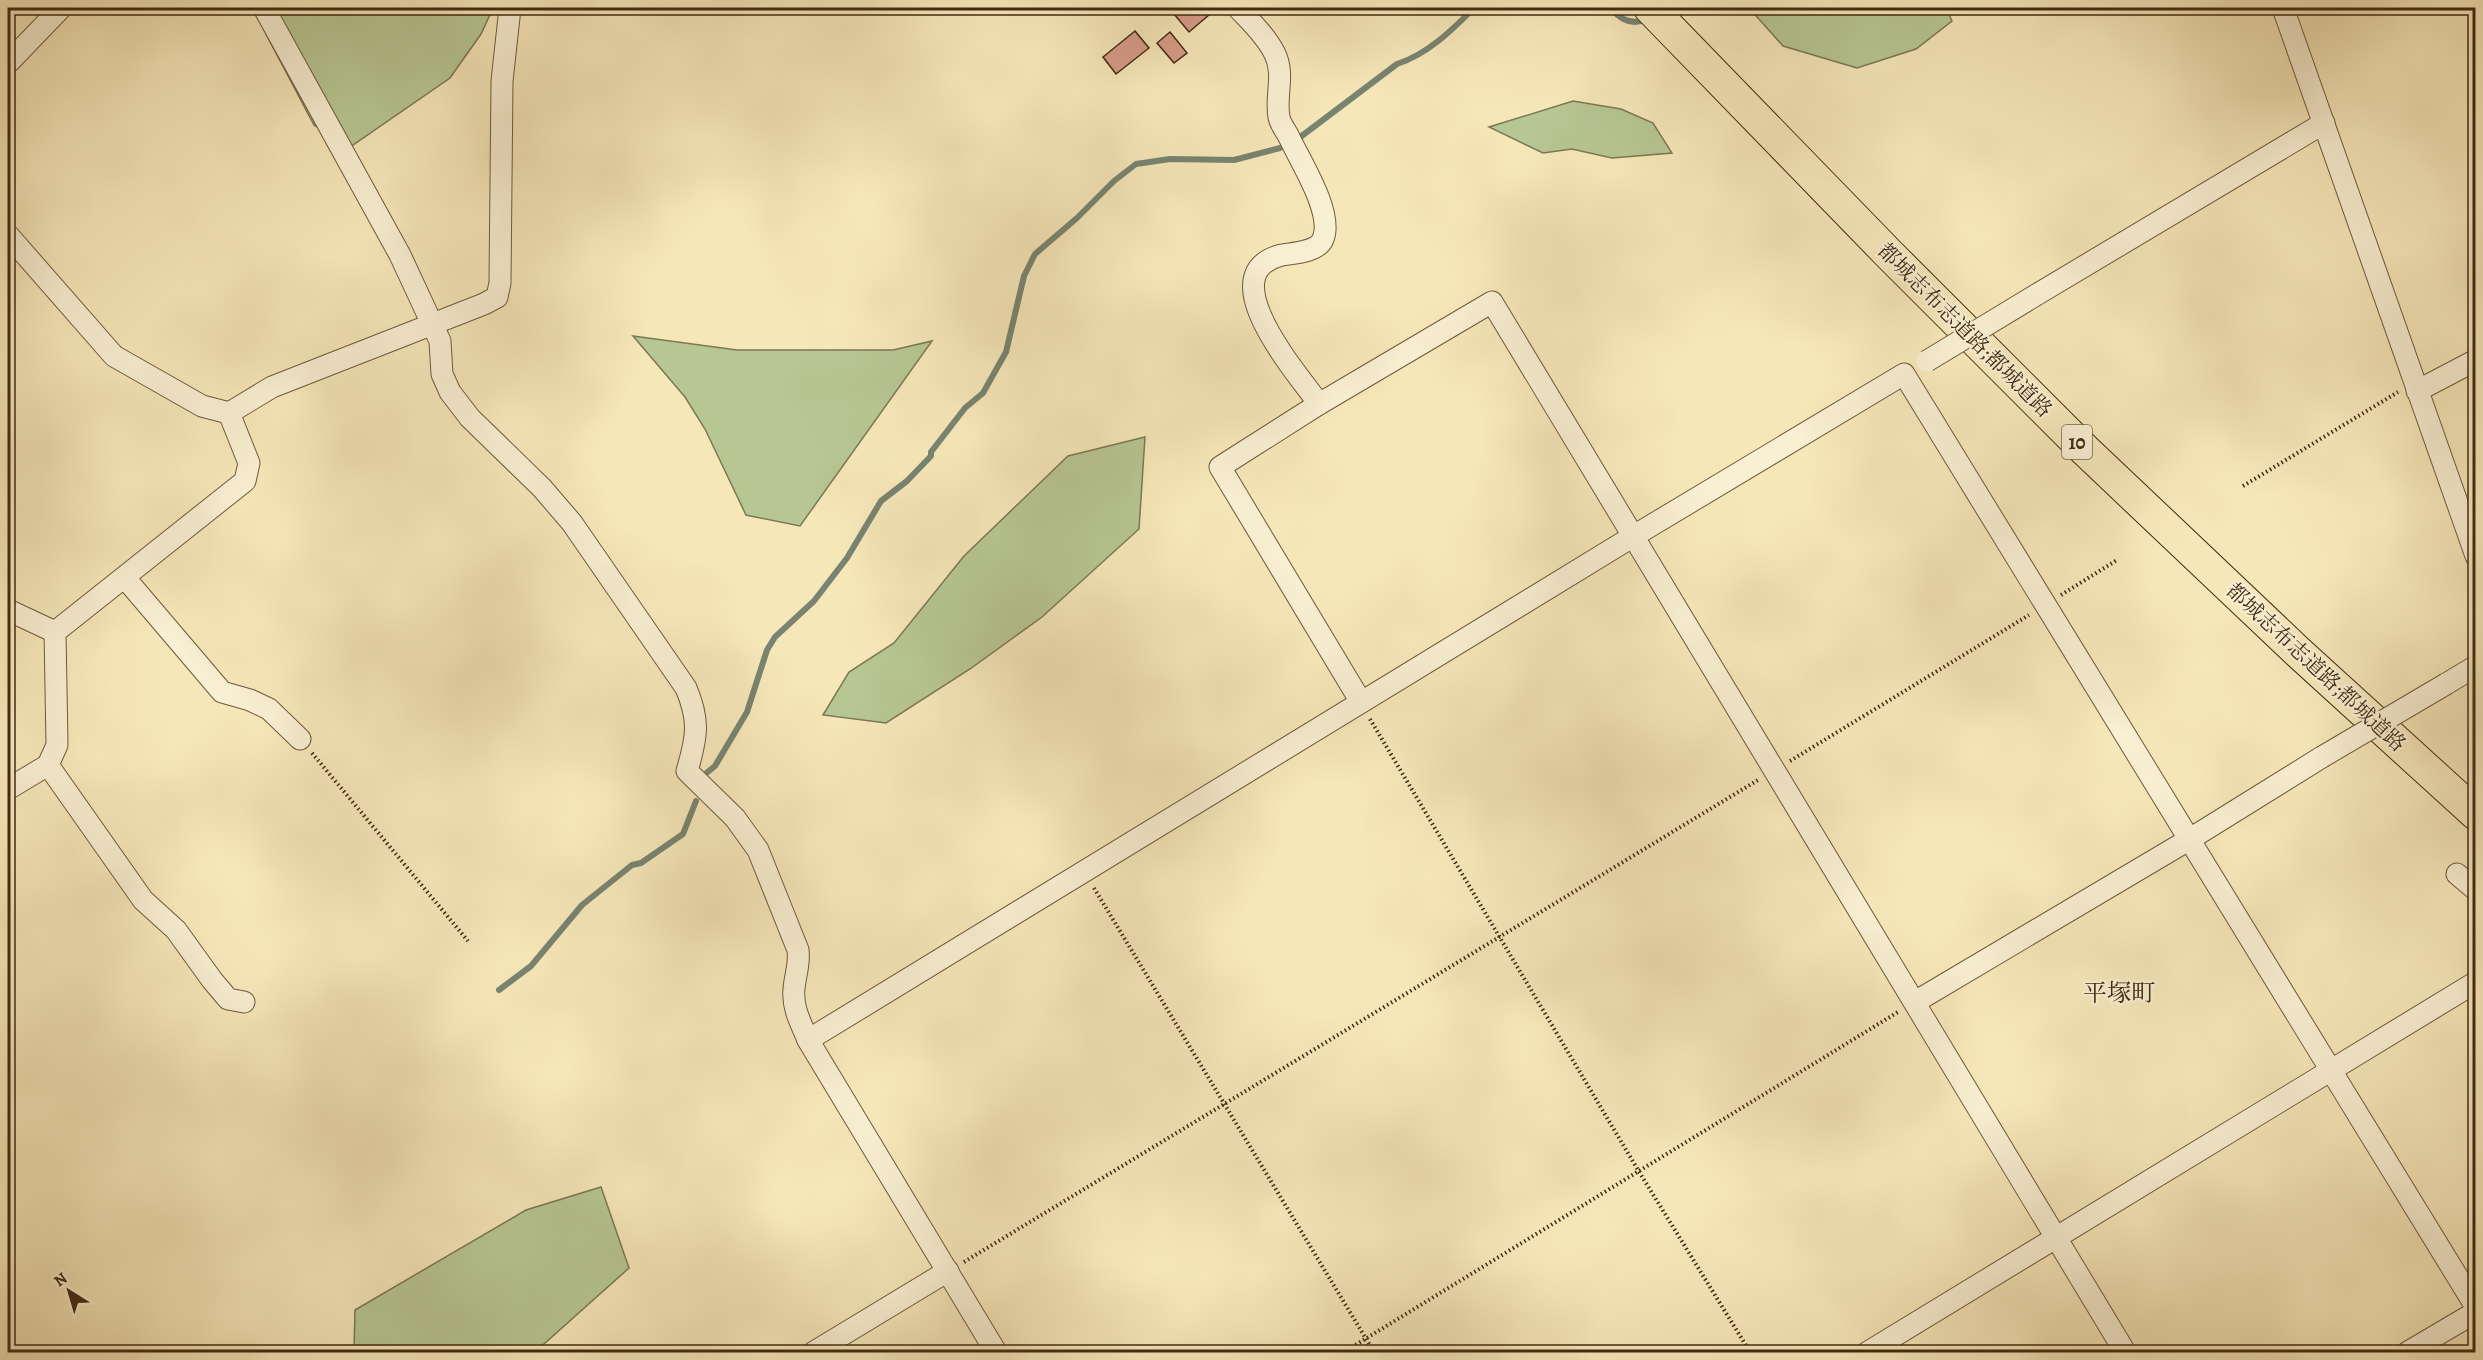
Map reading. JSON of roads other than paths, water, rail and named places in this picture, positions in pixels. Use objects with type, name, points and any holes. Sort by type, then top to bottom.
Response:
[{"type":"highway","name":"都城志布志道路;都城道路","points":[[1650,8],[1694,56],[2085,450],[2297,651],[2475,814]]},
{"type":"street","points":[[8,63],[61,8]]},
{"type":"street","points":[[264,8],[400,255],[440,341],[442,374],[450,392],[465,413],[542,488],[572,524],[686,688],[694,706],[696,739],[687,771],[735,818],[758,850],[769,874],[798,950],[800,963],[794,989],[795,1009],[808,1040],[996,1353]]},
{"type":"street","points":[[8,235],[114,356],[201,406],[229,413],[272,387],[484,304],[497,297],[502,258],[500,189],[502,81],[510,8]]},
{"type":"street","points":[[1238,8],[1258,29],[1275,54],[1280,89],[1279,117],[1321,205],[1325,228],[1323,241],[1314,248],[1278,256],[1265,263],[1256,276],[1253,299],[1263,324],[1319,404]]},
{"type":"street","points":[[2283,8],[2475,556]]},
{"type":"street","points":[[808,1040],[1632,537],[2324,123]]},
{"type":"street","points":[[1361,702],[1220,467],[1319,404],[1492,302],[2124,1353]]},
{"type":"street","points":[[2416,387],[2475,360]]},
{"type":"street","points":[[1904,374],[2047,604],[2475,1307]]},
{"type":"street","points":[[55,632],[245,481],[249,463],[229,413]]},
{"type":"street","points":[[125,578],[222,692],[250,700],[269,709],[300,739]]},
{"type":"street","points":[[8,610],[55,632]]},
{"type":"street","points":[[8,789],[48,765],[57,745],[55,632]]},
{"type":"street","points":[[1915,1002],[2475,666]]},
{"type":"street","points":[[48,765],[143,900],[176,930],[228,999],[244,1002]]},
{"type":"street","points":[[2457,874],[2475,890]]},
{"type":"street","points":[[1868,1353],[2475,982]]},
{"type":"street","points":[[814,1353],[948,1271]]},
{"type":"street","points":[[2408,1353],[2475,1312]]},
{"type":"waterway","points":[[1299,138],[1397,64],[1419,54],[1439,40],[1474,8]]},
{"type":"waterway","points":[[1611,8],[1627,20],[1636,22],[1646,19]]},
{"type":"waterway","points":[[704,775],[715,766],[747,712],[767,650],[775,637],[814,601],[847,558],[881,501],[907,481],[931,456],[931,452],[965,408],[983,393],[1006,352],[1024,276],[1035,254],[1077,218],[1114,181],[1136,164],[1170,159],[1234,160],[1280,148]]},
{"type":"waterway","points":[[499,990],[531,966],[582,905],[632,865],[641,863],[683,834],[696,801]]},
{"type":"district","name":"平塚町","points":[[2119,993]]}]
